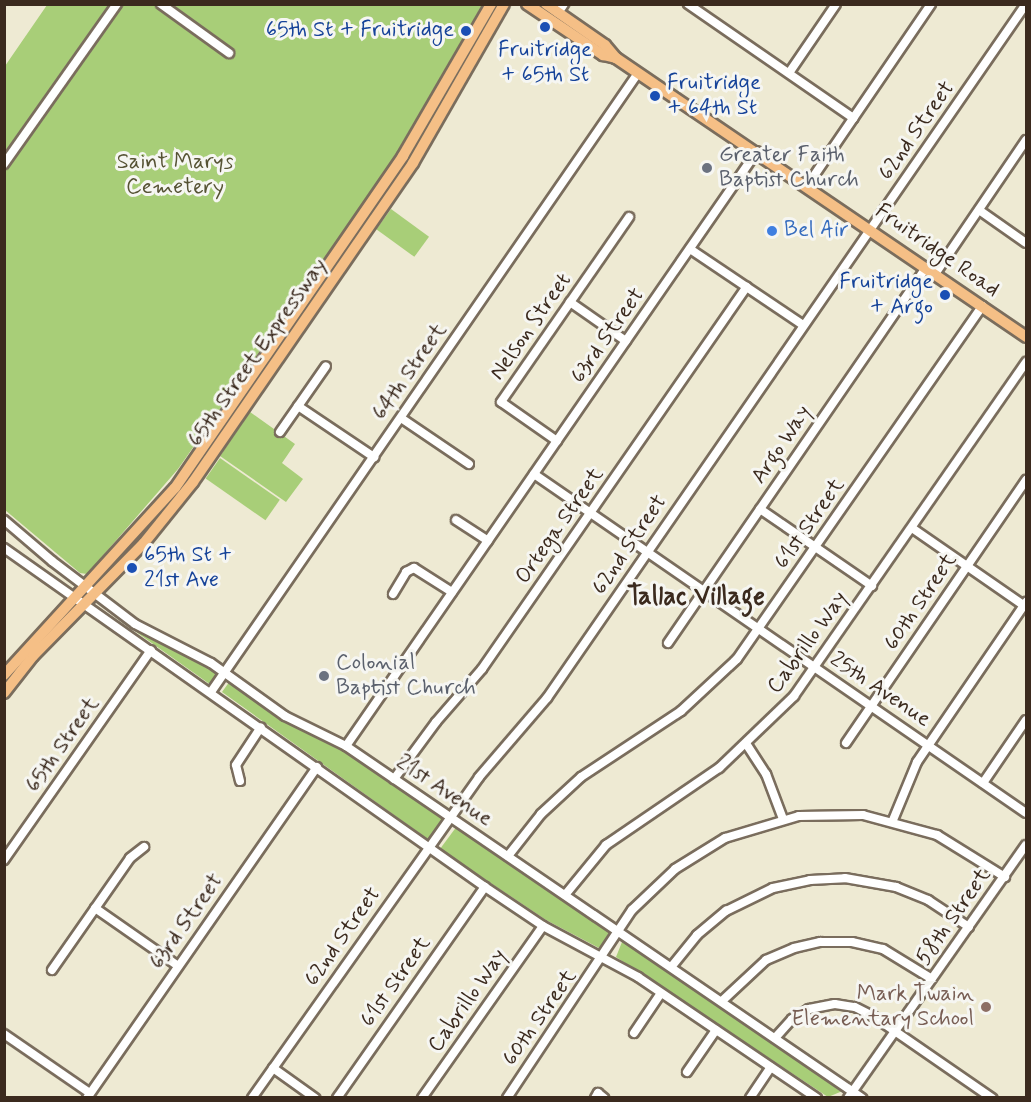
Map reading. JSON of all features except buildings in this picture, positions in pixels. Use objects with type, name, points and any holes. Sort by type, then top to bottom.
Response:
[{"type":"main road","name":"65th Street Expressway","points":[[4,675],[175,488],[403,156],[491,4]]},
{"type":"main road","name":"65th Street Expressway","points":[[4,693],[33,657],[144,543],[193,482],[413,163],[504,4]]},
{"type":"main road","name":"Fruitridge Road","points":[[527,4],[603,55],[616,58]]},
{"type":"main road","name":"Fruitridge Road","points":[[546,4],[561,9],[605,45],[616,58],[757,151],[1026,336]]},
{"type":"street","points":[[4,164],[117,4]]},
{"type":"street","points":[[161,4],[229,53]]},
{"type":"street","points":[[688,4],[853,118]]},
{"type":"street","points":[[807,186],[931,4]]},
{"type":"street","name":"62nd Street","points":[[252,1098],[478,777],[542,706],[1026,4]]},
{"type":"street","points":[[789,73],[832,6]]},
{"type":"street","name":"64th Street","points":[[211,692],[638,73]]},
{"type":"street","points":[[931,271],[1023,152],[1026,140]]},
{"type":"street","name":"63rd Street","points":[[346,746],[757,151]]},
{"type":"street","points":[[979,210],[1026,243]]},
{"type":"street","name":"Nelson Street","points":[[557,441],[501,402],[629,217]]},
{"type":"street","points":[[690,249],[803,325]]},
{"type":"street","name":"Argo Way","points":[[668,643],[760,509],[931,271]]},
{"type":"street","name":"Ortega Street","points":[[394,779],[436,722],[482,669],[747,287]]},
{"type":"street","points":[[570,302],[626,341]]},
{"type":"street","name":"61st Street","points":[[508,856],[561,795],[603,760],[700,695],[760,629],[982,306]]},
{"type":"street","name":"Cabrillo Way","points":[[565,896],[594,857],[619,834],[699,782],[747,745],[816,668],[1026,362]]},
{"type":"street","points":[[280,432],[326,366]]},
{"type":"street","points":[[298,406],[374,457]]},
{"type":"street","points":[[401,417],[469,464]]},
{"type":"street","name":"25th Avenue","points":[[534,474],[1026,813]]},
{"type":"street","name":"60th Street","points":[[846,743],[1026,480]]},
{"type":"street","points":[[760,509],[872,586]]},
{"type":"street","name":"21st Avenue","points":[[4,520],[85,586],[157,637],[224,672],[285,716],[346,746],[565,896],[672,966],[855,1096]]},
{"type":"street","points":[[456,520],[488,542]]},
{"type":"street","points":[[893,820],[908,780],[928,745],[1026,605],[912,528]]},
{"type":"street","points":[[4,548],[76,595],[485,887],[543,926],[662,993],[817,1098]]},
{"type":"street","points":[[4,555],[20,559]]},
{"type":"street","points":[[393,594],[406,572],[414,568],[452,592]]},
{"type":"street","name":"65th Street","points":[[4,860],[151,650]]},
{"type":"street","points":[[983,783],[1026,720]]},
{"type":"street","points":[[240,781],[236,765],[261,727]]},
{"type":"street","points":[[747,745],[769,780],[783,819]]},
{"type":"street","name":"63rd Street","points":[[88,1095],[317,767]]},
{"type":"street","name":"60th Street","points":[[507,1098],[603,959],[618,930],[644,896],[689,858],[742,831],[783,819],[840,814],[893,820],[958,845],[1005,876]]},
{"type":"street","name":"58th Street","points":[[855,1096],[896,1031],[1026,844]]},
{"type":"street","points":[[52,970],[130,858],[144,847]]},
{"type":"street","points":[[672,966],[697,935],[726,911],[773,888],[810,880],[845,878],[896,887],[928,900],[969,927]]},
{"type":"street","name":"61st Street","points":[[337,1098],[485,887]]},
{"type":"street","points":[[95,908],[178,966]]},
{"type":"street","name":"Cabrillo Way","points":[[422,1098],[543,926]]},
{"type":"street","points":[[722,1001],[766,960],[794,948],[820,942],[848,942],[883,950],[932,979]]},
{"type":"street","points":[[634,1033],[662,993]]},
{"type":"street","points":[[775,1038],[800,1014],[835,1004],[865,1011],[992,1098]]},
{"type":"street","points":[[687,1072],[716,1030]]},
{"type":"street","points":[[4,1034],[88,1095]]},
{"type":"street","points":[[750,1098],[771,1067]]},
{"type":"street","points":[[273,1068],[315,1098]]},
{"type":"green space","name":"Saint Marys Cemetery","points":[[47,5],[482,5],[413,131],[178,469],[87,574],[80,573],[5,510],[5,66]]},
{"type":"green space","points":[[391,209],[429,237],[414,257],[376,229]]},
{"type":"green space","points":[[250,412],[295,444],[282,463],[303,479],[286,502],[220,456]]},
{"type":"green space","points":[[220,458],[280,500],[265,520],[206,478]]},
{"type":"green space","points":[[115,617],[208,665],[220,673],[211,685]]},
{"type":"green space","points":[[230,681],[283,718],[344,748],[446,816],[429,840],[222,692]]},
{"type":"green space","points":[[457,826],[611,930],[601,949],[546,920],[440,849]]},
{"type":"green space","points":[[624,937],[845,1090],[828,1097],[616,957]]},
{"type":"place","name":"Fruitridge + 65th St","points":[[545,27]]},
{"type":"place","name":"65th St + Fruitridge","points":[[466,31]]},
{"type":"place","name":"Fruitridge + 64th St","points":[[655,96]]},
{"type":"place","name":"Greater Faith Baptist Church","points":[[707,168]]},
{"type":"place","name":"Bel Air","points":[[772,231]]},
{"type":"place","name":"Fruitridge + Argo","points":[[945,295]]},
{"type":"place","name":"65th St + 21st Ave","points":[[132,568]]},
{"type":"place","name":"Colonial Baptist Church","points":[[324,676]]},
{"type":"place","name":"Mark Twain Elementary School","points":[[986,1007]]},
{"type":"district","name":"Tallac Village","points":[[696,598]]}]
